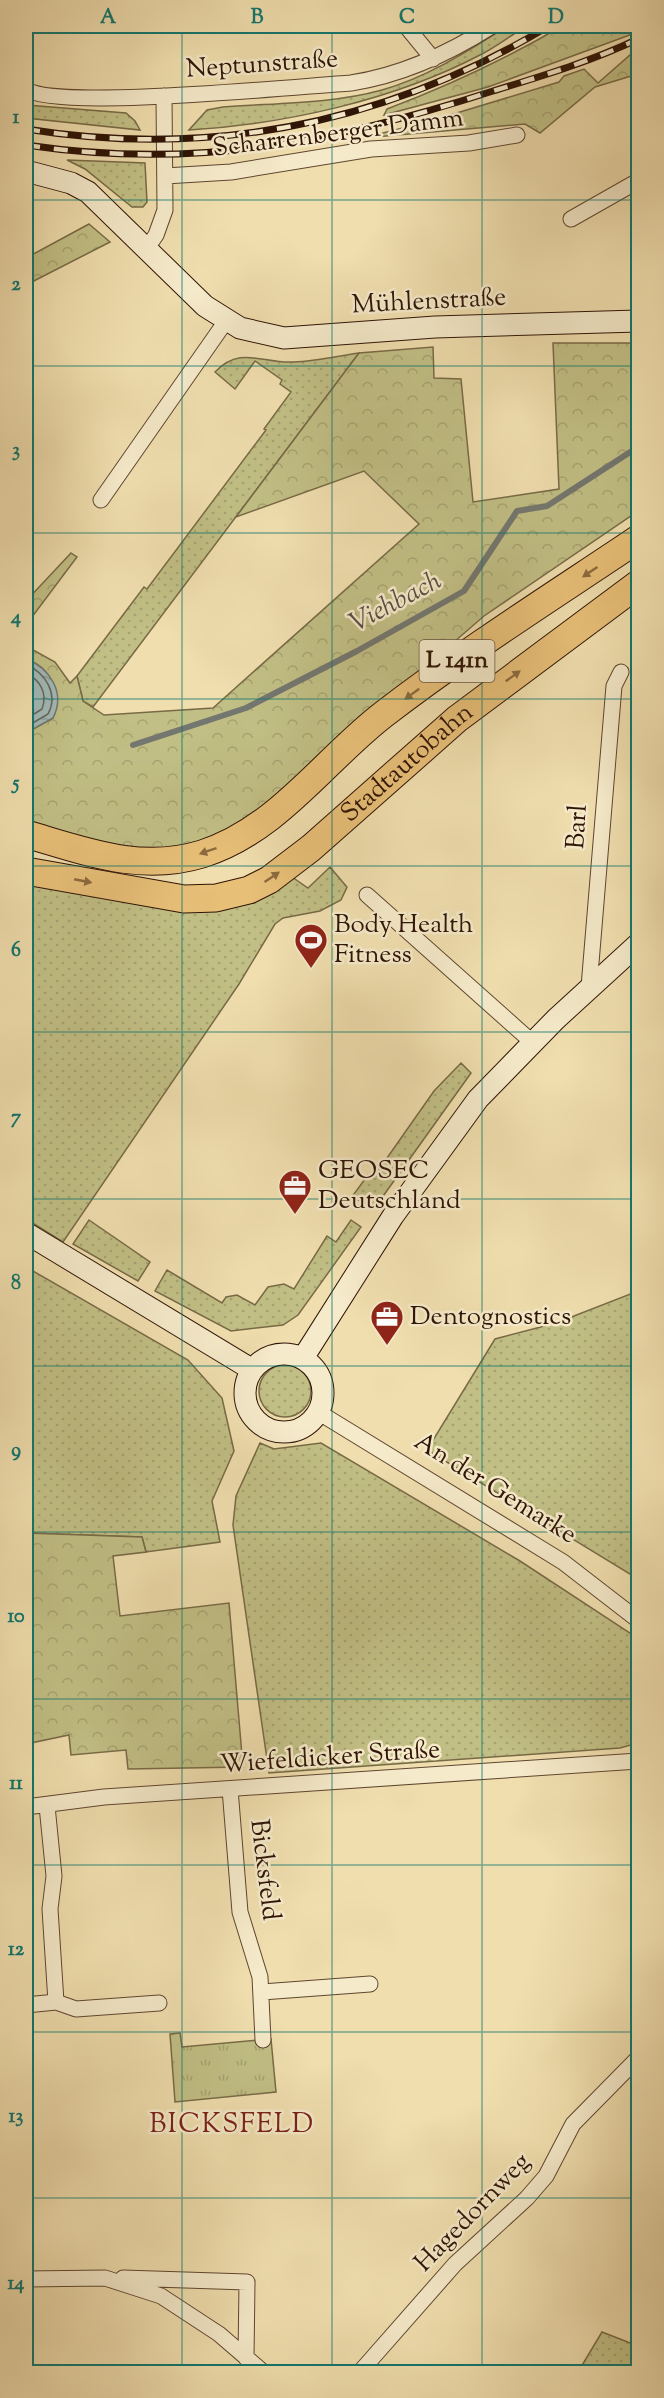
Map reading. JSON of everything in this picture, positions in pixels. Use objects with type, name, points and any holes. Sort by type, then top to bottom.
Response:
[{"type":"highway","name":"Stadtautobahn","points":[[26,834],[112,859],[163,862],[202,854],[222,846],[284,807],[383,715],[454,663],[639,539]]},
{"type":"highway","name":"Stadtautobahn","points":[[26,871],[170,897],[216,898],[241,893],[269,880],[318,842],[457,718],[639,584]]},
{"type":"street","points":[[406,26],[433,59]]},
{"type":"street","name":"Neptunstraße","points":[[26,89],[47,97],[164,96],[351,83],[376,79],[433,59],[453,50],[492,26]]},
{"type":"street","points":[[147,248],[162,222],[165,176],[164,96]]},
{"type":"street","name":"Scharrenberger Damm","points":[[165,176],[231,172],[372,148],[469,143],[517,135]]},
{"type":"street","name":"Mühlenstraße","points":[[26,171],[79,187],[147,248],[205,306],[226,321],[259,334],[284,338],[435,327],[639,321]]},
{"type":"street","points":[[571,219],[639,181]]},
{"type":"street","points":[[100,500],[226,321]]},
{"type":"street","name":"Barl","points":[[589,987],[614,686],[621,672]]},
{"type":"street","points":[[367,895],[532,1042]]},
{"type":"street","points":[[303,1358],[393,1216],[478,1099],[589,987],[639,944]]},
{"type":"street","points":[[26,1233],[252,1369]]},
{"type":"street","points":[[275,1354],[294,1354],[303,1358],[315,1368],[321,1379],[322,1403],[318,1412],[306,1425],[297,1430],[275,1431],[262,1427],[248,1409],[245,1397],[244,1386],[252,1369],[275,1354]]},
{"type":"street","name":"An der Gemarke","points":[[318,1412],[563,1562],[639,1620]]},
{"type":"street","name":"Wiefeldicker Straße","points":[[26,1807],[104,1797],[639,1761]]},
{"type":"street","name":"Bicksfeld","points":[[230,1789],[240,1912],[260,1977],[263,2040]]},
{"type":"street","points":[[47,1806],[54,1876],[50,1909],[56,2002]]},
{"type":"street","points":[[262,1992],[370,1984]]},
{"type":"street","points":[[26,2005],[56,2002],[76,2009],[159,2003]]},
{"type":"street","name":"Hagedornweg","points":[[360,2373],[455,2264],[527,2198],[546,2176],[573,2124],[639,2058]]},
{"type":"street","points":[[105,2278],[171,2302],[219,2334],[263,2373]]},
{"type":"street","points":[[26,2279],[105,2278],[247,2282],[246,2358]]},
{"type":"green space","points":[[508,26],[527,26],[486,52],[447,71],[376,97],[263,122],[189,130],[207,110],[343,98],[399,85],[447,62]]},
{"type":"green space","points":[[562,26],[638,26],[638,32],[488,87],[384,115],[387,109],[476,71]]},
{"type":"green space","points":[[638,48],[638,74],[595,87],[540,133],[525,124],[363,138],[427,122],[559,82],[564,76],[584,69],[598,83]]},
{"type":"green space","points":[[26,105],[126,113],[135,121],[140,130],[26,118]]},
{"type":"green space","points":[[67,160],[145,163],[147,202],[143,207],[132,207],[85,169]]},
{"type":"green space","points":[[89,224],[110,242],[26,285],[26,258]]},
{"type":"green space","points":[[553,343],[638,343],[638,511],[484,616],[249,819],[204,842],[151,852],[98,843],[26,821],[26,733],[53,718],[52,689],[48,675],[43,669],[26,659],[26,646],[55,662],[70,683],[77,676],[83,701],[104,715],[213,708],[419,524],[364,471],[236,517],[359,353],[433,347],[434,378],[461,379],[473,502],[559,489]]},
{"type":"green space","points":[[359,353],[93,707],[83,701],[77,676],[144,587],[147,589],[266,430],[264,429],[291,392],[280,384],[282,380],[255,361],[235,389],[215,372],[234,359],[243,357],[294,362]]},
{"type":"green space","points":[[71,553],[77,557],[26,625],[26,601]]},
{"type":"green space","points":[[330,867],[347,887],[341,900],[320,911],[283,918],[275,924],[239,984],[63,1242],[26,1219],[26,880],[192,910],[292,877],[308,888]]},
{"type":"green space","points":[[461,1063],[471,1073],[376,1206],[351,1198],[368,1175],[373,1178],[434,1091]]},
{"type":"green space","points":[[89,1220],[150,1262],[138,1281],[73,1244]]},
{"type":"green space","points":[[351,1220],[361,1227],[298,1315],[283,1325],[231,1331],[155,1291],[167,1270],[222,1303],[226,1297],[237,1295],[255,1305],[268,1287],[284,1284],[294,1289],[327,1236],[336,1242]]},
{"type":"green space","points":[[26,1267],[188,1360],[222,1398],[234,1451],[212,1501],[220,1542],[146,1552],[142,1537],[26,1533]]},
{"type":"green space","points":[[638,1291],[638,1579],[427,1450],[495,1339],[556,1323]]},
{"type":"green space","points":[[285,1365],[295,1367],[303,1373],[309,1381],[311,1391],[309,1401],[303,1409],[295,1415],[285,1417],[275,1415],[267,1409],[261,1401],[259,1391],[261,1381],[267,1373],[275,1367]]},
{"type":"green space","points":[[260,1443],[274,1449],[321,1443],[520,1561],[630,1633],[638,1640],[638,1725],[631,1745],[620,1748],[269,1773],[233,1525],[236,1496]]},
{"type":"green space","points":[[26,1533],[142,1537],[146,1552],[113,1556],[120,1616],[229,1603],[243,1767],[128,1769],[126,1750],[71,1755],[69,1735],[26,1744]]},
{"type":"green space","points":[[180,2033],[182,2047],[271,2039],[276,2092],[175,2102],[170,2034]]},
{"type":"green space","points":[[602,2332],[638,2346],[638,2372],[578,2372]]},
{"type":"water","points":[[26,659],[35,663],[49,675],[58,700],[53,718],[26,733]]},
{"type":"waterway","name":"Viehbach","points":[[133,745],[246,708],[357,651],[464,591],[517,511],[547,506],[638,447]]},
{"type":"railway","points":[[26,129],[96,137],[164,139],[231,135],[297,125],[362,109],[425,87],[488,60],[549,26]]},
{"type":"railway","points":[[26,145],[88,152],[206,153],[319,138],[434,109],[548,74],[638,39]]},
{"type":"place","name":"Body Health Fitness","points":[[311,969]]},
{"type":"place","name":"GEOSEC Deutschland","points":[[295,1215]]},
{"type":"place","name":"Dentognostics","points":[[387,1346]]},
{"type":"district","name":"BICKSFELD","points":[[232,2125]]}]
